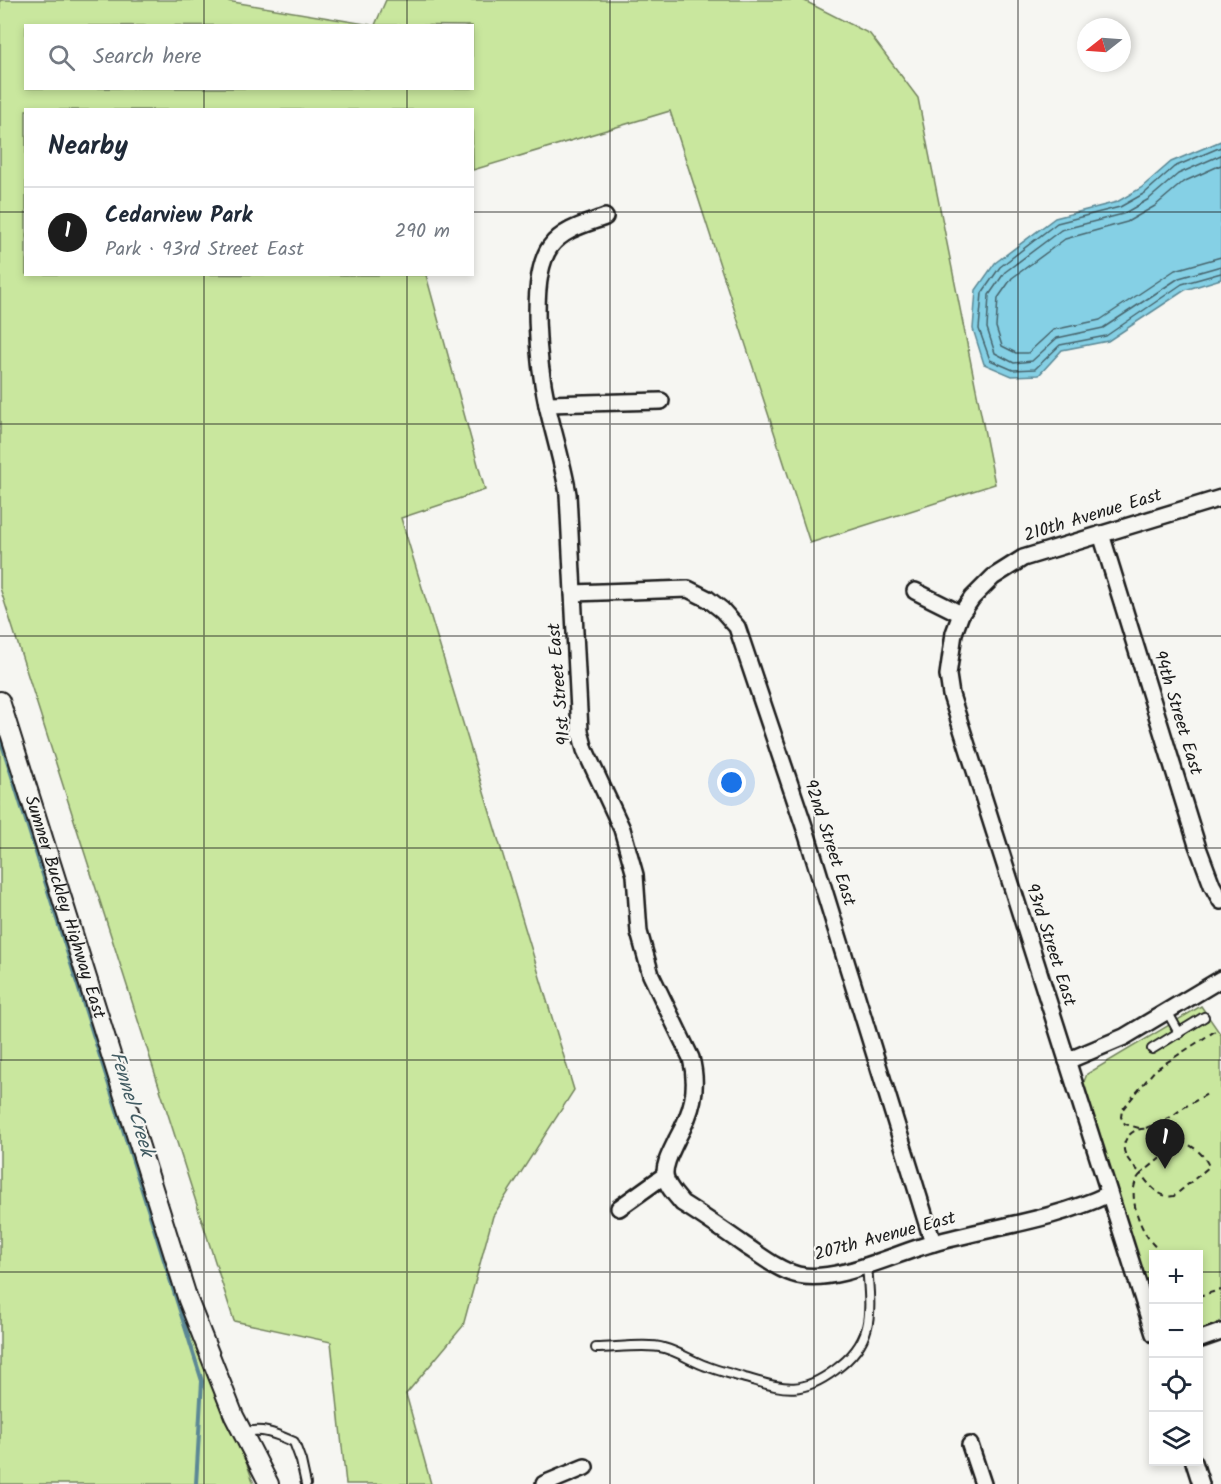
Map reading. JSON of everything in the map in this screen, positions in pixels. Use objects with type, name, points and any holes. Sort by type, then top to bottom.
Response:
[{"type":"street","name":"91st Street East","points":[[606,217],[574,228],[563,235],[551,246],[545,257],[538,277],[539,340],[547,404],[564,467],[568,494],[580,731],[585,750],[622,829],[629,852],[635,875],[640,940],[651,975],[691,1058],[695,1073],[696,1088],[693,1106],[672,1149],[666,1164],[665,1175]]},
{"type":"street","points":[[547,404],[661,400]]},
{"type":"street","name":"210th Avenue East","points":[[961,614],[982,586],[1023,558],[1221,498]]},
{"type":"street","name":"94th Street East","points":[[1101,534],[1197,845],[1221,902]]},
{"type":"street","name":"92nd Street East","points":[[573,593],[688,589],[722,610],[737,627],[807,835],[933,1243]]},
{"type":"street","points":[[915,591],[961,614]]},
{"type":"street","name":"93rd Street East","points":[[961,614],[954,633],[948,675],[951,695],[1149,1318]]},
{"type":"street","name":"Sumner Buckley Highway East","points":[[0,701],[188,1300],[213,1368],[269,1484]]},
{"type":"street","points":[[1067,1061],[1124,1037],[1221,979]]},
{"type":"street","points":[[619,1208],[665,1175]]},
{"type":"street","name":"207th Avenue East","points":[[665,1175],[672,1191],[682,1203],[764,1258],[786,1270],[814,1277],[841,1273],[933,1243],[1045,1216],[1092,1202],[1109,1194]]},
{"type":"street","points":[[1203,1338],[1221,1332]]},
{"type":"street","points":[[970,1445],[983,1484]]},
{"type":"street","points":[[1196,1466],[1201,1484]]},
{"type":"street","points":[[544,1484],[585,1467]]},
{"type":"lane","points":[[1167,1011],[1179,1033]]},
{"type":"lane","points":[[1152,1049],[1204,1017]]},
{"type":"lane","points":[[596,1348],[661,1347],[705,1366],[781,1388],[794,1389],[807,1386],[824,1378],[850,1359],[865,1338],[870,1312],[867,1264]]},
{"type":"lane","points":[[243,1433],[253,1430],[272,1432],[294,1442],[306,1484]]},
{"type":"path","points":[[1207,1094],[1174,1116],[1146,1128],[1125,1124],[1121,1117],[1122,1110],[1155,1070],[1215,1031]]},
{"type":"path","points":[[1140,1128],[1129,1134],[1124,1145],[1126,1156],[1141,1174],[1151,1187],[1169,1197],[1174,1196],[1209,1167],[1208,1162],[1189,1144],[1180,1142],[1167,1152],[1141,1174],[1135,1179],[1132,1192],[1142,1228],[1159,1250]]},
{"type":"path","points":[[1146,1128],[1156,1133],[1167,1152]]},
{"type":"path","points":[[1203,1295],[1221,1290]]},
{"type":"green space","points":[[0,0],[221,0],[365,24],[24,24],[24,90],[474,90],[474,24],[375,24],[386,0],[803,0],[870,34],[918,98],[995,484],[810,543],[670,111],[474,170],[474,108],[24,108],[24,276],[426,276],[485,490],[401,518],[574,1090],[493,1216],[463,1326],[406,1394],[431,1484],[346,1484],[331,1342],[234,1321],[0,588]]},
{"type":"green space","points":[[0,731],[186,1293],[254,1484],[0,1484]]},
{"type":"green space","points":[[1201,1006],[1221,1035],[1221,1321],[1203,1332],[1203,1250],[1149,1250],[1149,1295],[1083,1084],[1087,1074]]},
{"type":"water","points":[[1221,141],[1221,279],[1185,290],[1108,341],[1062,350],[1039,375],[1012,376],[984,364],[973,329],[976,290],[995,263],[1055,218],[1117,202],[1141,188],[1171,162]]},
{"type":"waterway","name":"Fennel Creek","points":[[0,738],[202,1381],[196,1484]]},
{"type":"place","name":"Cedarview Park","points":[[1165,1169]]}]
